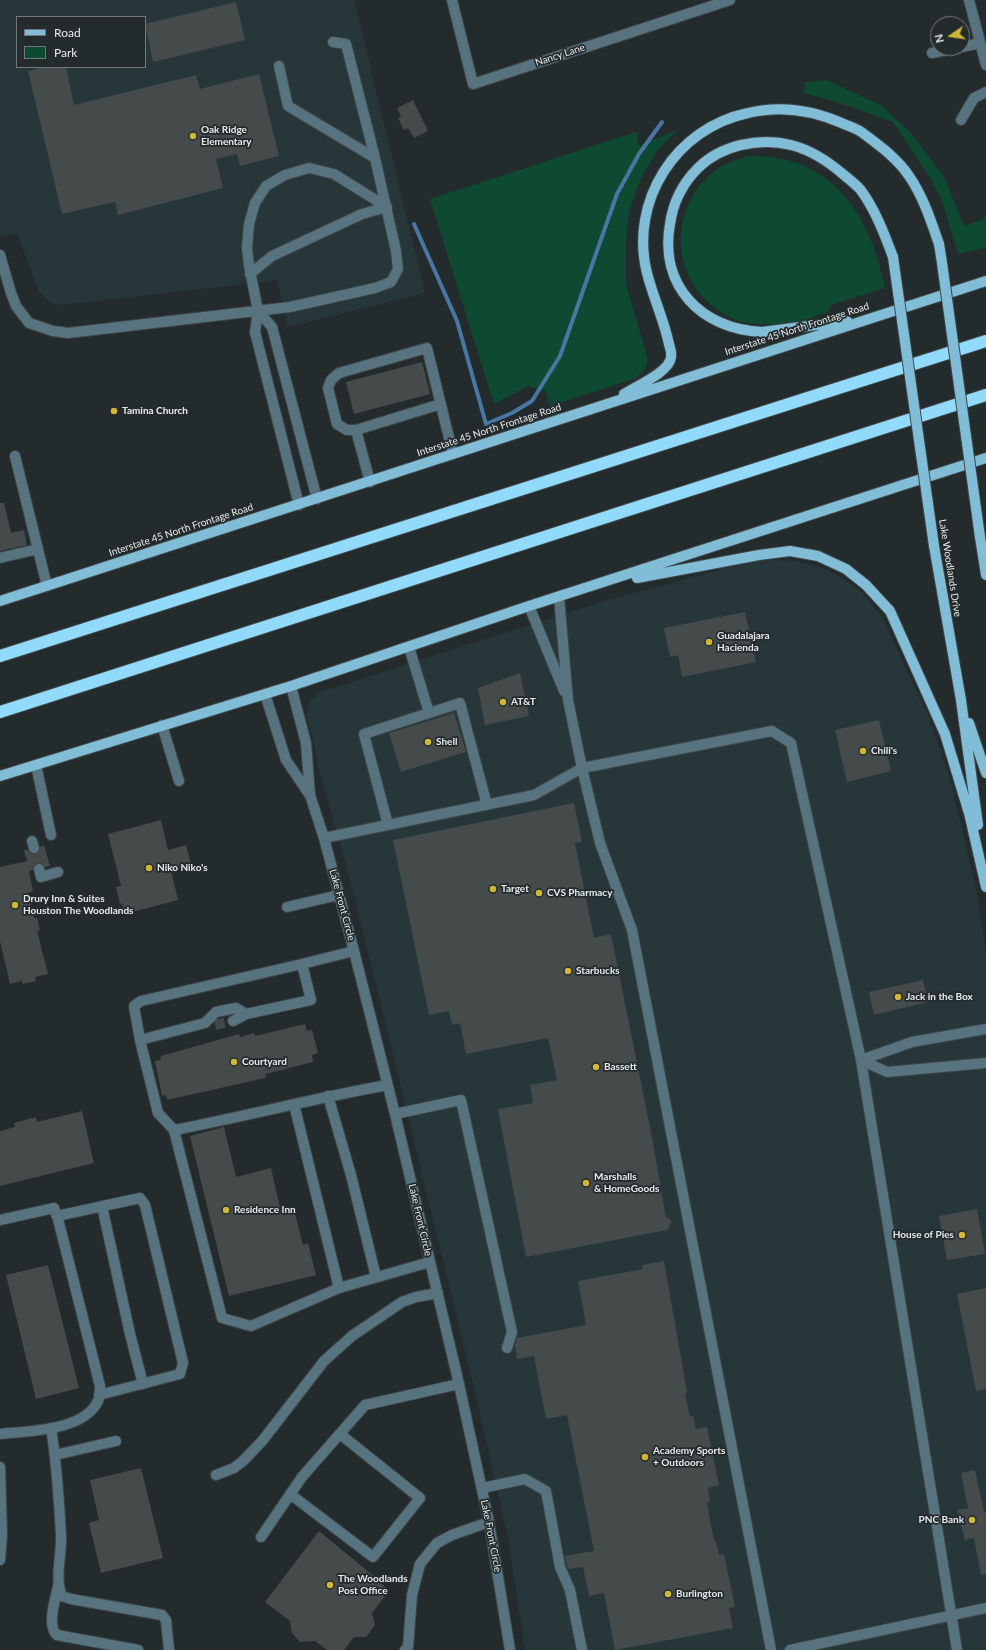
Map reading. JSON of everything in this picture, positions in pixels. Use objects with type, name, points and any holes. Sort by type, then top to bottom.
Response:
[{"type":"highway","points":[[0,656],[986,341]]},
{"type":"highway","points":[[0,712],[986,395]]},
{"type":"main road","points":[[606,404],[664,370],[671,357],[668,338],[647,272],[643,242],[647,211],[658,179],[678,151],[704,129],[734,116],[763,109],[799,110],[827,116],[861,131],[888,152],[909,176],[927,210],[939,244],[986,575]]},
{"type":"main road","name":"Lake Woodlands Drive","points":[[873,317],[762,332],[731,328],[712,320],[696,308],[682,292],[673,272],[668,254],[667,238],[672,212],[682,189],[698,167],[720,152],[743,144],[768,143],[791,145],[811,152],[834,166],[859,188],[880,220],[893,256],[934,546],[961,700],[986,883]]},
{"type":"main road","name":"Interstate 45 North Frontage Road","points":[[0,602],[986,281]]},
{"type":"main road","points":[[0,776],[409,648],[529,606],[986,458]]},
{"type":"main road","points":[[597,585],[759,555],[790,551],[818,556],[846,569],[866,585],[890,611],[929,696],[945,734],[970,813],[986,887]]},
{"type":"main road","points":[[961,700],[986,773]]},
{"type":"street","name":"Nancy Lane","points":[[452,0],[472,84],[730,0]]},
{"type":"street","points":[[969,0],[982,30],[980,43],[986,65]]},
{"type":"street","points":[[0,254],[16,306],[29,323],[53,331],[68,333],[290,307],[375,288],[391,282],[398,269],[387,207],[346,44],[333,42]]},
{"type":"street","points":[[970,45],[980,43]]},
{"type":"street","points":[[279,66],[288,106],[375,158]]},
{"type":"street","points":[[961,120],[974,98],[986,92]]},
{"type":"street","points":[[299,505],[255,332],[258,311],[250,274],[247,248],[249,224],[254,203],[266,186],[285,175],[309,168],[334,174],[387,207]]},
{"type":"street","points":[[250,274],[272,256],[362,214],[387,207]]},
{"type":"street","points":[[258,311],[272,327],[317,499]]},
{"type":"street","points":[[441,404],[356,430],[347,430],[337,424],[328,388],[331,380],[339,373],[427,348],[441,404],[453,454]]},
{"type":"street","points":[[356,430],[370,482]]},
{"type":"street","points":[[15,456],[47,586]]},
{"type":"street","points":[[0,558],[38,549]]},
{"type":"street","points":[[559,597],[568,700],[600,843],[632,930],[771,1650]]},
{"type":"street","points":[[529,606],[568,700]]},
{"type":"street","points":[[409,648],[429,713]]},
{"type":"street","name":"Lake Front Circle","points":[[291,686],[306,743],[310,795],[324,838],[354,951],[395,1114],[459,1384],[489,1522],[510,1650]]},
{"type":"street","name":"Lake Front Circle","points":[[265,694],[286,760],[310,795]]},
{"type":"street","points":[[388,825],[364,734],[460,703],[487,804]]},
{"type":"street","points":[[162,725],[179,781]]},
{"type":"street","points":[[324,838],[534,795],[582,768],[772,731],[791,742],[861,1060],[957,1650]]},
{"type":"street","points":[[36,765],[51,835]]},
{"type":"street","points":[[39,869],[40,877],[58,872]]},
{"type":"street","points":[[287,907],[339,895]]},
{"type":"street","points":[[354,951],[141,1001],[134,1006],[140,1040],[158,1113],[174,1130],[222,1318],[250,1326],[339,1288],[430,1262]]},
{"type":"street","points":[[233,1021],[246,1014],[311,1000],[302,964]]},
{"type":"street","points":[[140,1040],[210,1024],[216,1012],[236,1008],[246,1014]]},
{"type":"street","points":[[861,1060],[912,1042],[986,1029]]},
{"type":"street","points":[[861,1060],[886,1072],[986,1062]]},
{"type":"street","points":[[174,1130],[328,1096],[387,1085]]},
{"type":"street","points":[[328,1096],[351,1175],[376,1277]]},
{"type":"street","points":[[395,1114],[461,1100],[512,1332],[506,1348]]},
{"type":"street","points":[[294,1104],[339,1288]]},
{"type":"street","points":[[57,1216],[140,1198],[145,1205],[179,1348],[182,1363],[180,1374],[99,1395]]},
{"type":"street","points":[[102,1206],[130,1334],[144,1384]]},
{"type":"street","points":[[0,1220],[54,1208],[100,1386],[98,1401],[87,1415],[68,1425],[0,1434]]},
{"type":"street","points":[[216,1474],[234,1468],[243,1461],[262,1440],[324,1361],[352,1336],[402,1302],[416,1296],[438,1293]]},
{"type":"street","points":[[261,1537],[302,1477],[365,1405],[459,1384]]},
{"type":"street","points":[[50,1428],[55,1455],[61,1537],[58,1586],[52,1615],[52,1626],[54,1632],[57,1635],[138,1650]]},
{"type":"street","points":[[290,1494],[373,1557],[420,1498],[340,1434]]},
{"type":"street","points":[[55,1455],[116,1442]]},
{"type":"street","points":[[0,1467],[2,1535],[0,1560]]},
{"type":"street","points":[[482,1488],[525,1480],[546,1491],[560,1567],[570,1590],[582,1650]]},
{"type":"street","points":[[405,1650],[408,1647],[412,1596],[420,1564],[437,1542],[489,1522]]},
{"type":"street","points":[[58,1586],[62,1596],[71,1599],[162,1615],[166,1620],[169,1650]]},
{"type":"street","points":[[790,1650],[986,1608]]},
{"type":"shaded area","name":"Oak Ridge Elementary","points":[[0,0],[354,0],[425,293],[288,327],[277,280],[63,305],[53,304],[39,291],[17,233],[0,237]]},
{"type":"shaded area","points":[[771,560],[795,561],[821,567],[845,580],[862,592],[883,618],[929,718],[951,782],[977,893],[986,952],[986,1650],[525,1650],[508,1537],[475,1392],[350,878],[319,770],[313,738],[306,715],[311,700],[320,692],[605,601],[745,563]]},
{"type":"green space","points":[[826,80],[881,105],[909,131],[944,176],[964,226],[984,219],[986,214],[986,247],[958,254],[942,201],[932,181],[893,122],[843,104],[804,93],[805,82]]},
{"type":"green space","points":[[679,129],[659,148],[641,178],[629,212],[626,242],[626,284],[648,360],[645,370],[636,378],[550,406],[546,392],[529,386],[494,404],[430,199],[636,132],[639,146]]},
{"type":"green space","points":[[749,156],[778,158],[803,165],[825,177],[842,194],[857,213],[869,236],[878,261],[885,288],[831,305],[828,312],[802,321],[786,324],[759,324],[739,321],[722,313],[706,300],[698,291],[689,276],[683,260],[681,243],[682,227],[686,211],[693,195],[703,182],[716,170],[724,165]]},
{"type":"building","points":[[236,2],[245,40],[153,62],[146,24]]},
{"type":"building","points":[[42,68],[66,68],[74,105],[196,75],[200,89],[259,74],[279,156],[240,166],[237,154],[216,159],[223,188],[118,215],[115,202],[62,214],[28,71]]},
{"type":"building","points":[[413,100],[428,131],[414,138],[408,128],[404,130],[398,118],[401,117],[397,108]]},
{"type":"building","points":[[422,362],[430,394],[354,414],[346,382]]},
{"type":"building","points":[[0,503],[4,503],[11,533],[24,530],[27,545],[0,551]]},
{"type":"building","name":"Guadalajara Hacienda","points":[[745,612],[756,662],[682,677],[678,655],[670,657],[664,628]]},
{"type":"building","name":"AT&T","points":[[520,673],[529,716],[485,725],[478,688]]},
{"type":"building","name":"Shell","points":[[454,713],[466,752],[401,772],[389,733]]},
{"type":"building","name":"Chili's","points":[[879,720],[891,771],[847,782],[835,730]]},
{"type":"building","points":[[574,803],[582,842],[575,843],[594,938],[611,934],[651,1132],[666,1217],[672,1221],[667,1230],[526,1257],[498,1109],[533,1103],[530,1085],[557,1080],[548,1038],[466,1054],[460,1023],[452,1025],[449,1011],[429,1015],[393,840]]},
{"type":"building","name":"Niko Niko's","points":[[161,820],[168,850],[186,845],[191,865],[171,870],[178,900],[125,914],[122,903],[120,904],[116,887],[121,886],[108,834]]},
{"type":"building","name":"Drury Inn & Suites Houston The Woodlands","points":[[44,846],[50,866],[45,867],[40,863],[34,865],[33,870],[29,871],[33,891],[28,893],[34,918],[37,918],[40,930],[37,931],[48,974],[35,977],[36,981],[23,984],[22,981],[10,984],[0,941],[0,867],[27,861],[24,850],[28,850],[30,853],[35,854],[39,852],[40,847]]},
{"type":"building","name":"Jack in the Box","points":[[923,980],[928,1002],[874,1015],[869,992]]},
{"type":"building","name":"Courtyard","points":[[305,1024],[307,1031],[312,1030],[318,1053],[312,1055],[313,1062],[266,1074],[265,1078],[167,1100],[166,1095],[162,1096],[155,1061],[160,1060],[161,1056],[239,1034],[240,1037],[254,1033],[255,1036]]},
{"type":"building","points":[[82,1111],[94,1163],[0,1186],[0,1131],[15,1127],[14,1123],[36,1117],[37,1122]]},
{"type":"building","name":"Residence Inn","points":[[224,1127],[236,1177],[271,1168],[281,1212],[294,1209],[303,1245],[308,1243],[316,1275],[229,1296],[190,1136]]},
{"type":"building","name":"House of Pies","points":[[977,1209],[985,1254],[947,1260],[939,1216]]},
{"type":"building","points":[[664,1261],[690,1417],[693,1416],[696,1429],[707,1427],[719,1485],[708,1488],[710,1502],[707,1503],[714,1541],[716,1541],[719,1555],[724,1554],[735,1607],[729,1608],[733,1628],[615,1650],[604,1593],[589,1596],[583,1567],[568,1569],[565,1556],[594,1551],[567,1415],[546,1419],[534,1356],[517,1359],[515,1345],[517,1338],[586,1325],[578,1281],[643,1269],[642,1265]]},
{"type":"building","points":[[48,1265],[79,1388],[36,1399],[6,1275]]},
{"type":"building","points":[[986,1288],[986,1389],[976,1391],[957,1294]]},
{"type":"building","points":[[141,1468],[163,1558],[101,1573],[89,1523],[99,1520],[90,1480]]},
{"type":"building","name":"PNC Bank","points":[[975,1470],[984,1512],[986,1512],[986,1574],[981,1575],[974,1538],[965,1540],[957,1510],[968,1508],[961,1473]]},
{"type":"building","name":"The Woodlands Post Office","points":[[319,1531],[376,1578],[389,1591],[372,1613],[375,1625],[366,1637],[354,1637],[344,1650],[327,1650],[315,1641],[300,1642],[292,1633],[290,1621],[265,1602]]},
{"type":"waterway","points":[[414,224],[457,321],[486,424],[512,413],[532,401],[560,356],[617,194],[639,154],[662,122]]},
{"type":"tunnel","points":[[34,848],[39,869]]},
{"type":"tunnel","points":[[215,1025],[233,1021]]},
{"type":"place","name":"Oak Ridge Elementary","points":[[193,136]]},
{"type":"place","name":"Tamina Church","points":[[114,411]]},
{"type":"place","name":"Guadalajara Hacienda","points":[[709,642]]},
{"type":"place","name":"AT&T","points":[[503,702]]},
{"type":"place","name":"Shell","points":[[428,742]]},
{"type":"place","name":"Chili's","points":[[863,751]]},
{"type":"place","name":"Niko Niko's","points":[[149,868]]},
{"type":"place","name":"Target","points":[[493,889]]},
{"type":"place","name":"CVS Pharmacy","points":[[539,893]]},
{"type":"place","name":"Drury Inn & Suites Houston The Woodlands","points":[[15,905]]},
{"type":"place","name":"Starbucks","points":[[568,971]]},
{"type":"place","name":"Jack in the Box","points":[[898,997]]},
{"type":"place","name":"Courtyard","points":[[234,1062]]},
{"type":"place","name":"Bassett","points":[[596,1067]]},
{"type":"place","name":"Marshalls & HomeGoods","points":[[586,1183]]},
{"type":"place","name":"Residence Inn","points":[[226,1210]]},
{"type":"place","name":"House of Pies","points":[[962,1235]]},
{"type":"place","name":"Academy Sports + Outdoors","points":[[645,1457]]},
{"type":"place","name":"PNC Bank","points":[[972,1520]]},
{"type":"place","name":"The Woodlands Post Office","points":[[330,1585]]},
{"type":"place","name":"Burlington","points":[[668,1594]]}]
